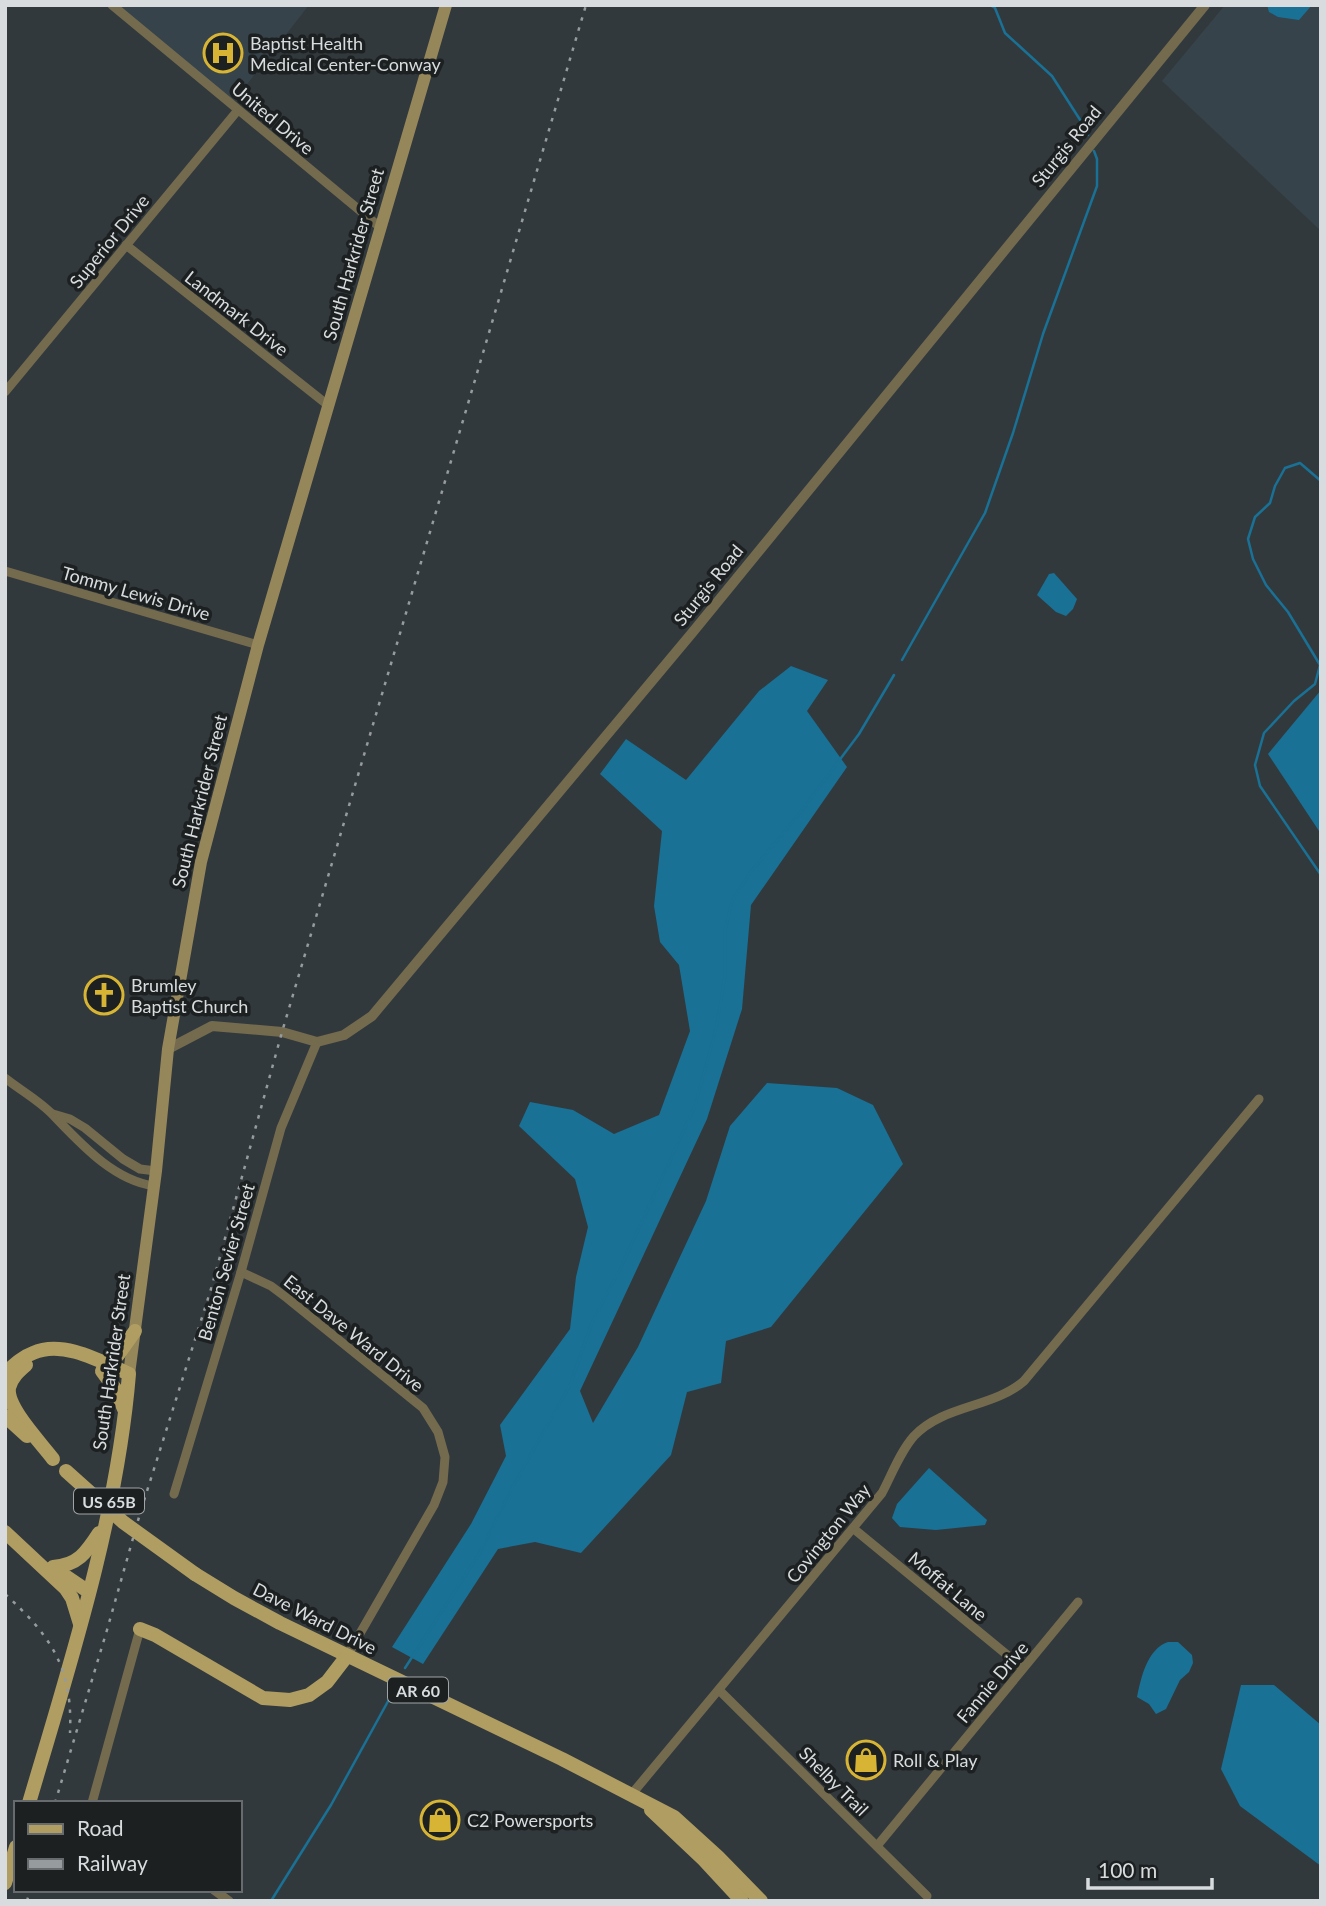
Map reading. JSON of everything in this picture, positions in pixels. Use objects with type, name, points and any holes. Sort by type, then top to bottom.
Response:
[{"type":"main road","name":"South Harkrider Street","points":[[80,1625],[104,1526],[125,1412],[156,1171],[168,1049],[201,862],[258,645],[446,5]]},
{"type":"main road","points":[[102,1367],[118,1355],[135,1331]]},
{"type":"main road","points":[[5,1373],[34,1352],[51,1349],[85,1355],[102,1367],[125,1412]]},
{"type":"main road","points":[[53,1459],[10,1399],[9,1387],[15,1374],[27,1364],[41,1358],[58,1357],[102,1367],[129,1378]]},
{"type":"main road","name":"Dave Ward Drive","points":[[5,1416],[124,1522],[195,1574],[234,1598],[347,1656],[562,1759],[674,1817],[761,1901]]},
{"type":"main road","points":[[5,1426],[24,1433]]},
{"type":"main road","points":[[5,1520],[53,1571],[72,1598],[80,1625]]},
{"type":"main road","points":[[53,1571],[84,1556],[104,1526]]},
{"type":"main road","points":[[5,1532],[88,1595]]},
{"type":"main road","name":"US 65B","points":[[30,1801],[80,1625]]},
{"type":"main road","points":[[140,1629],[155,1635],[263,1698],[290,1700],[309,1695],[327,1682],[347,1656]]},
{"type":"main road","name":"Dave Ward Drive","points":[[637,1798],[743,1901]]},
{"type":"main road","points":[[5,1883],[14,1854]]},
{"type":"street","name":"United Drive","points":[[112,5],[381,228]]},
{"type":"street","name":"Sturgis Road","points":[[317,1042],[344,1035],[372,1016],[692,633],[1205,5]]},
{"type":"street","name":"Superior Drive","points":[[5,392],[238,110]]},
{"type":"street","name":"Landmark Drive","points":[[126,245],[328,406]]},
{"type":"street","name":"Tommy Lewis Drive","points":[[5,571],[258,645]]},
{"type":"street","points":[[168,1049],[212,1026],[282,1032],[317,1042]]},
{"type":"street","name":"Benton Sevier Street","points":[[174,1493],[241,1272],[281,1128],[317,1042]]},
{"type":"street","points":[[5,1078],[52,1114],[64,1128],[123,1177],[138,1184],[154,1186]]},
{"type":"street","name":"Covington Way","points":[[637,1798],[719,1690],[882,1493],[916,1434],[933,1421],[1012,1391],[1024,1381],[1259,1099]]},
{"type":"street","points":[[52,1114],[70,1119],[85,1128],[140,1169],[156,1171]]},
{"type":"street","name":"East Dave Ward Drive","points":[[241,1272],[279,1292],[411,1396],[430,1418],[442,1444],[445,1471],[435,1505],[347,1656]]},
{"type":"street","name":"Moffat Lane","points":[[854,1529],[1023,1668]]},
{"type":"street","name":"Fannie Drive","points":[[877,1846],[1078,1602]]},
{"type":"street","points":[[93,1801],[140,1629]]},
{"type":"street","name":"Shelby Trail","points":[[719,1690],[926,1896]]},
{"type":"shaded area","name":"Baptist Health Medical Center-Conway","points":[[116,5],[309,5],[234,101]]},
{"type":"shaded area","points":[[1225,5],[1321,5],[1321,231],[1162,81]]},
{"type":"shaded area","points":[[1267,5],[1312,5],[1299,20],[1278,17],[1269,12]]},
{"type":"shaded area","points":[[1054,573],[1077,599],[1066,616],[1056,612],[1037,595],[1049,574]]},
{"type":"shaded area","points":[[791,666],[828,680],[807,711],[847,767],[751,905],[742,1009],[707,1119],[580,1391],[593,1423],[638,1347],[706,1201],[730,1126],[767,1083],[837,1088],[873,1105],[903,1164],[771,1327],[726,1341],[721,1383],[687,1392],[671,1455],[581,1553],[535,1542],[498,1549],[423,1664],[392,1647],[471,1524],[506,1456],[500,1425],[570,1329],[576,1277],[588,1227],[575,1179],[519,1126],[530,1102],[573,1110],[614,1134],[659,1115],[690,1031],[679,965],[660,942],[654,906],[662,831],[600,774],[626,739],[686,780],[759,691]]},
{"type":"shaded area","points":[[1321,690],[1321,834],[1268,754]]},
{"type":"shaded area","points":[[929,1468],[987,1520],[985,1525],[936,1530],[900,1527],[892,1518],[897,1504]]},
{"type":"shaded area","points":[[1168,1642],[1178,1642],[1192,1655],[1193,1663],[1189,1672],[1180,1680],[1166,1709],[1156,1714],[1149,1704],[1137,1697],[1150,1657]]},
{"type":"shaded area","points":[[1241,1685],[1274,1685],[1321,1725],[1321,1866],[1240,1806],[1221,1769]]},
{"type":"waterway","points":[[990,5],[995,8],[1005,33],[1052,76],[1088,135]]},
{"type":"waterway","points":[[902,660],[985,513],[1043,334],[1097,186],[1097,159],[1094,151]]},
{"type":"waterway","points":[[1321,481],[1300,463],[1285,468],[1275,486],[1270,503],[1255,517],[1248,539],[1253,559],[1266,585],[1288,612],[1320,665],[1315,684],[1294,701],[1264,733],[1255,765],[1260,786],[1321,875]]},
{"type":"waterway","points":[[405,1668],[479,1554],[511,1490],[570,1385],[592,1323],[621,1267],[695,1106],[716,1029],[725,976],[725,931],[732,901],[750,873],[796,818],[859,734],[894,675]]},
{"type":"waterway","points":[[271,1901],[331,1805],[392,1694]]},
{"type":"railway","points":[[56,1801],[141,1510],[211,1289],[282,1032],[586,5]]},
{"type":"railway","points":[[5,1594],[35,1624],[56,1655],[68,1690],[70,1733]]},
{"type":"railway","points":[[27,1901],[29,1892]]},
{"type":"place","name":"Baptist Health Medical Center-Conway","points":[[223,53]]},
{"type":"place","name":"Brumley Baptist Church","points":[[104,995]]},
{"type":"place","name":"Roll & Play","points":[[866,1760]]},
{"type":"place","name":"C2 Powersports","points":[[440,1820]]}]
